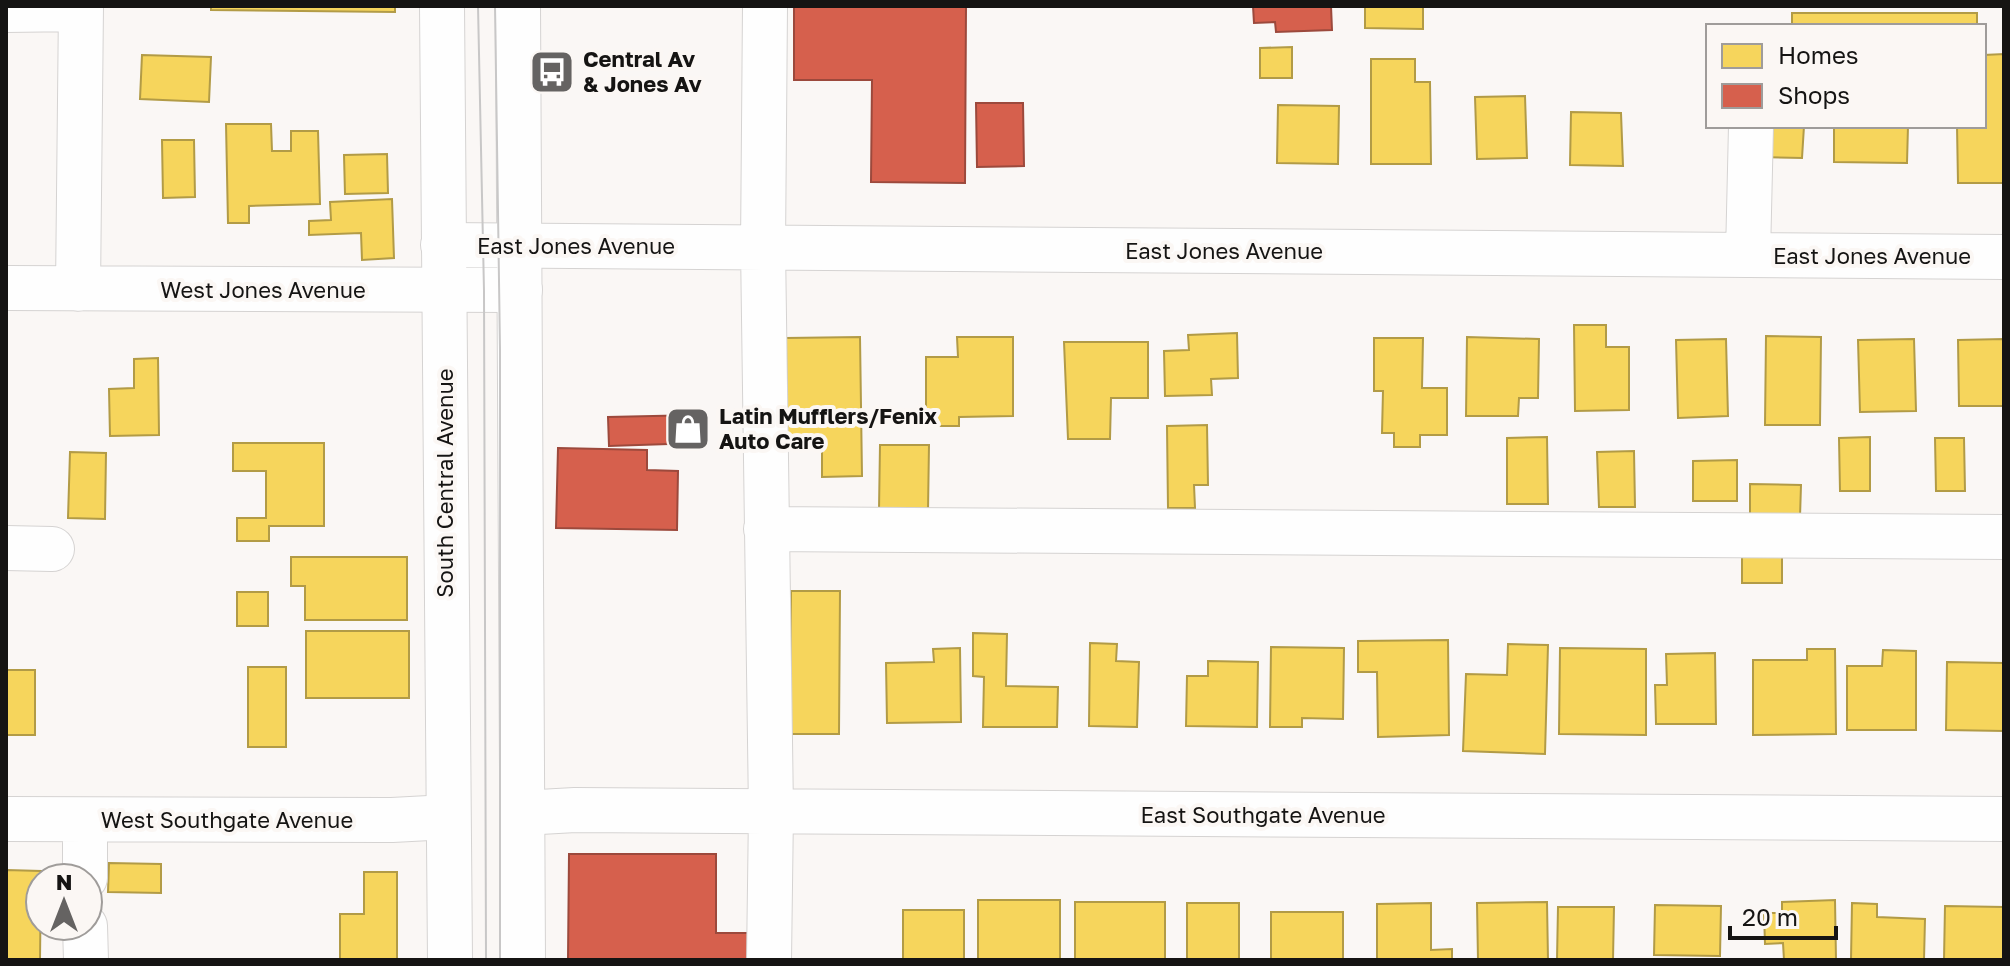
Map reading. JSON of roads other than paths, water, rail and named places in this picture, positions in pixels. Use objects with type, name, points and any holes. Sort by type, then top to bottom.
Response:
[{"type":"street","name":"South Central Avenue","points":[[442,6],[450,960]]},
{"type":"street","points":[[518,6],[523,960]]},
{"type":"street","points":[[765,6],[763,247],[771,811],[769,960]]},
{"type":"street","points":[[6,10],[81,7],[78,289]]},
{"type":"street","points":[[1748,255],[1751,128]]},
{"type":"street","name":"East Jones Avenue","points":[[443,245],[2004,257]]},
{"type":"street","name":"West Jones Avenue","points":[[6,288],[520,290]]},
{"type":"street","points":[[766,529],[2004,537]]},
{"type":"street","points":[[6,548],[52,549]]},
{"type":"street","name":"East Southgate Avenue","points":[[522,813],[771,811],[2004,819]]},
{"type":"street","name":"West Southgate Avenue","points":[[6,819],[392,820],[448,817]]},
{"type":"street","points":[[85,820],[85,862]]},
{"type":"tram line","points":[[478,6],[484,291],[486,960]]},
{"type":"tram line","points":[[495,6],[500,349],[500,960]]},
{"type":"place","name":"Central Av & Jones Av","points":[[552,72]]},
{"type":"place","name":"Latin Mufflers/Fenix Auto Care","points":[[688,429]]}]
